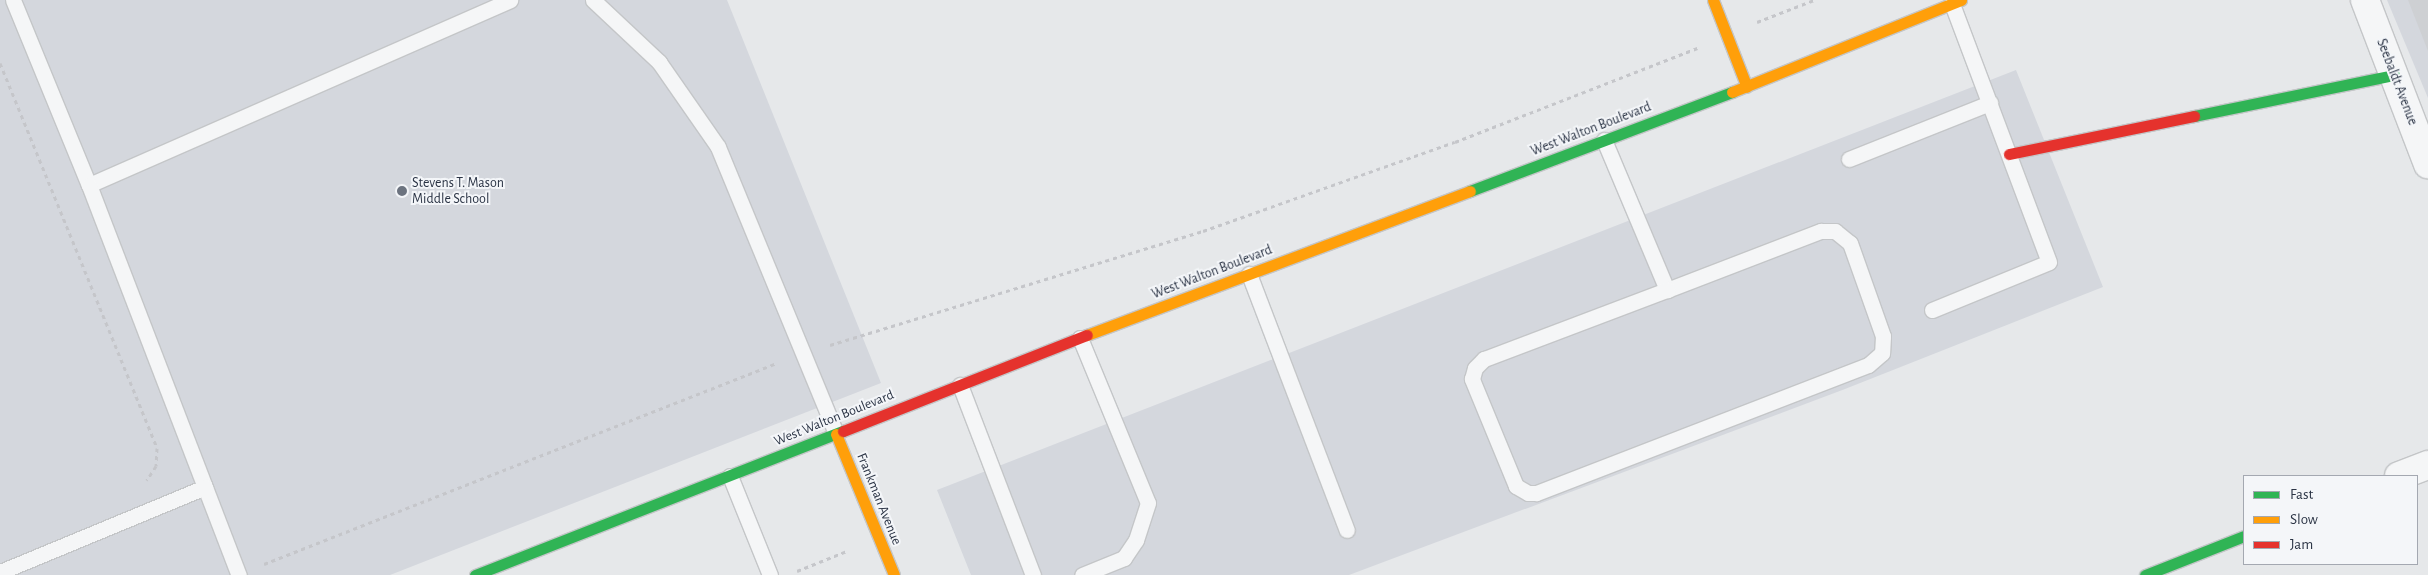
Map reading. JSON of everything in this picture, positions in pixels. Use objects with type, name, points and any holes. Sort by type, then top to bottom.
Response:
[{"type":"main road","points":[[1713,0],[1747,87]]},
{"type":"main road","name":"West Walton Boulevard","points":[[475,575],[1080,338],[1747,87],[1957,2]]},
{"type":"main road","points":[[2009,154],[2394,75]]},
{"type":"main road","name":"Frankman Avenue","points":[[836,434],[894,575]]},
{"type":"main road","points":[[2145,575],[2243,536]]},
{"type":"street","name":"Seebaldt Avenue","points":[[2366,0],[2394,75],[2422,133],[2428,164]]},
{"type":"street","points":[[2402,475],[2428,465]]},
{"type":"lane","points":[[13,0],[89,185],[239,574]]},
{"type":"lane","points":[[89,185],[510,0]]},
{"type":"lane","points":[[593,0],[660,62],[718,147],[804,352],[836,434]]},
{"type":"lane","points":[[1932,310],[2049,262],[1990,103],[1957,2]]},
{"type":"lane","points":[[1848,159],[1990,103]]},
{"type":"lane","points":[[1604,140],[1667,290]]},
{"type":"lane","points":[[1821,230],[1835,232],[1850,243],[1883,336],[1882,353],[1868,365],[1536,493],[1528,493],[1516,486],[1472,379],[1475,368],[1484,359],[1667,290],[1821,230]]},
{"type":"lane","points":[[1249,274],[1347,530]]},
{"type":"lane","points":[[1080,338],[1148,503],[1136,540],[1124,558],[1082,575]]},
{"type":"lane","points":[[960,385],[1033,575]]},
{"type":"lane","points":[[730,476],[770,575]]},
{"type":"lane","points":[[0,572],[205,488]]},
{"type":"path","points":[[239,574],[804,352],[1203,231],[1456,142],[1814,0]]},
{"type":"path","points":[[0,63],[157,448],[156,466],[146,483]]},
{"type":"path","points":[[787,575],[879,537]]},
{"type":"shaded area","name":"Stevens T. Mason Middle School","points":[[0,0],[727,0],[881,383],[390,575],[0,575]]},
{"type":"shaded area","points":[[2387,0],[2428,0],[2428,98]]},
{"type":"shaded area","points":[[2016,70],[2103,287],[1845,389],[1349,575],[971,575],[937,490]]},
{"type":"building","points":[[2408,0],[2428,0],[2428,51]]},
{"type":"traffic: fast","points":[[2194,116],[2394,75]]},
{"type":"traffic: fast","points":[[1470,191],[1732,92]]},
{"type":"traffic: fast","points":[[475,575],[843,431]]},
{"type":"traffic: fast","points":[[2145,575],[2243,536]]},
{"type":"traffic: slow","points":[[1713,0],[1747,87]]},
{"type":"traffic: slow","points":[[1732,92],[1961,0]]},
{"type":"traffic: slow","points":[[1087,335],[1470,191]]},
{"type":"traffic: slow","points":[[836,434],[894,575]]},
{"type":"traffic: jam","points":[[2009,154],[2194,116]]},
{"type":"traffic: jam","points":[[843,431],[1087,335]]},
{"type":"place","name":"Stevens T. Mason Middle School","points":[[402,191]]}]
